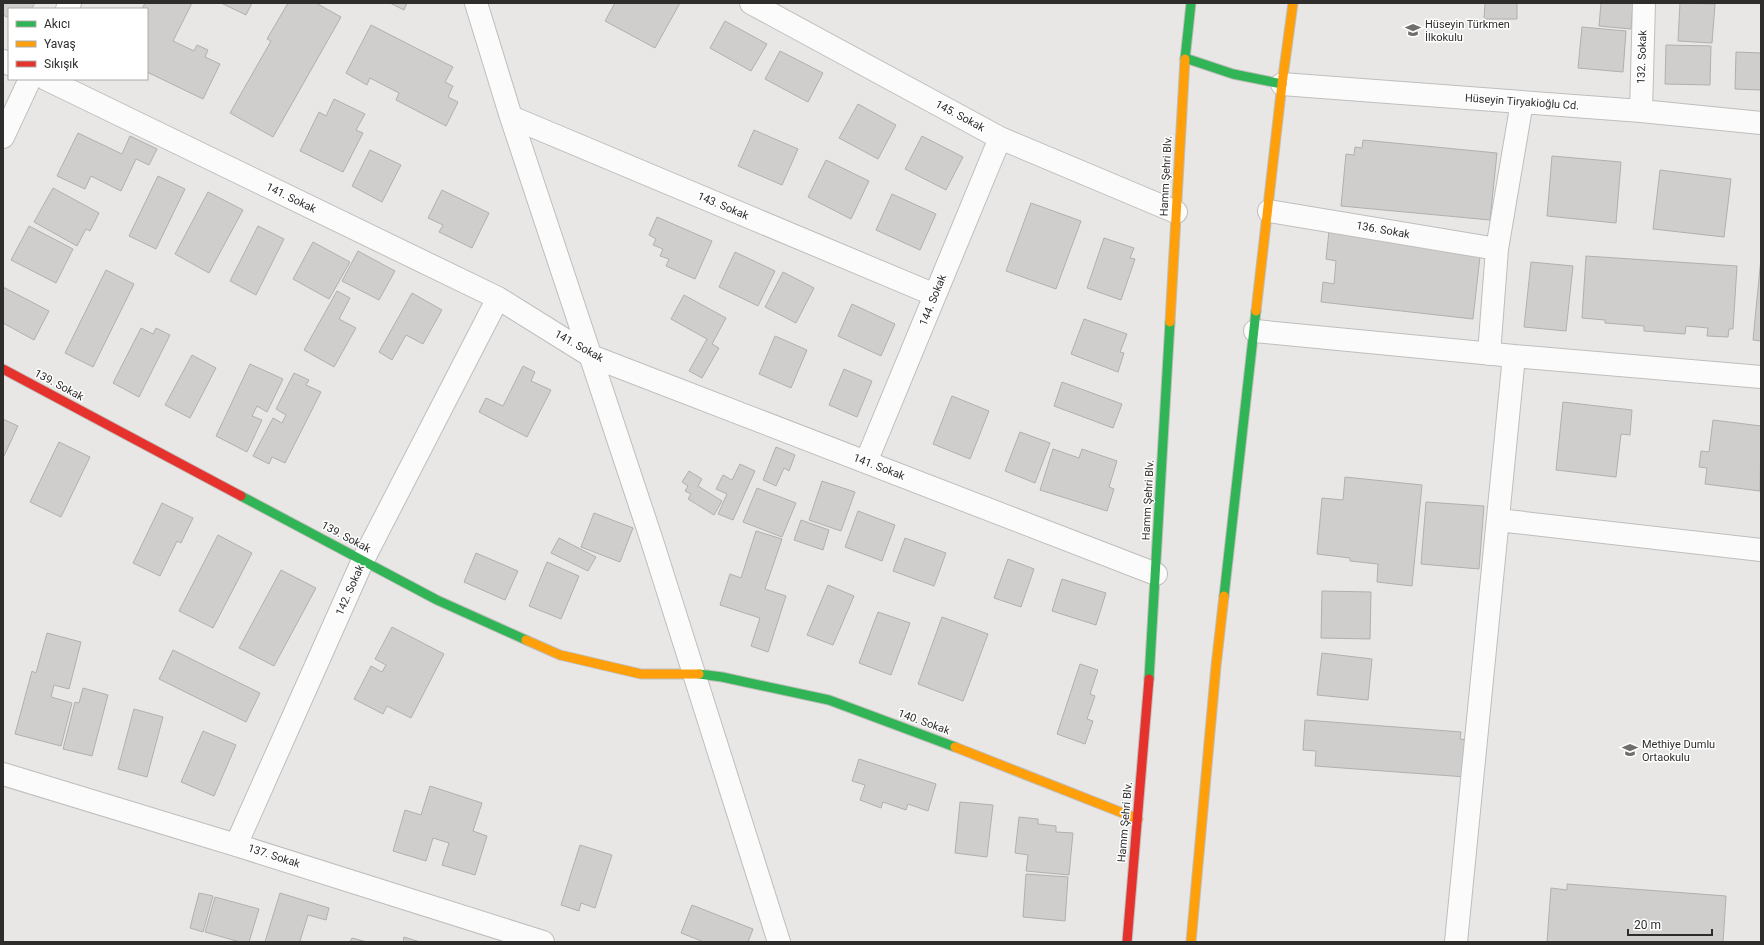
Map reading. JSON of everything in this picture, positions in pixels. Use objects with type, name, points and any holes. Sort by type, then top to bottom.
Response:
[{"type":"main road","name":"Hamm Şehri Blv.","points":[[1127,942],[1148,703],[1185,58],[1191,3]]},
{"type":"main road","points":[[1191,942],[1216,666],[1269,211],[1282,84],[1293,3]]},
{"type":"main road","points":[[1185,58],[1233,74],[1282,84]]},
{"type":"main road","name":"139. Sokak","points":[[3,369],[437,600],[560,655],[641,674],[694,674]]},
{"type":"main road","name":"140. Sokak","points":[[694,674],[722,678],[829,700],[977,755],[1138,819]]},
{"type":"street","points":[[476,3],[511,117],[591,356],[694,674],[778,942]]},
{"type":"street","name":"145. Sokak","points":[[751,3],[1000,138],[1176,212]]},
{"type":"street","name":"132. Sokak","points":[[1640,111],[1644,3]]},
{"type":"street","points":[[3,137],[30,80]]},
{"type":"street","name":"141. Sokak","points":[[48,80],[498,298],[591,356],[1156,574]]},
{"type":"street","name":"Hüseyin Tiryakioğlu Cd.","points":[[1282,84],[1640,111],[1761,123]]},
{"type":"street","points":[[1488,354],[1497,249],[1522,102]]},
{"type":"street","name":"143. Sokak","points":[[511,117],[935,295]]},
{"type":"street","name":"144. Sokak","points":[[866,462],[1000,138]]},
{"type":"street","name":"136. Sokak","points":[[1269,211],[1497,249]]},
{"type":"street","name":"142. Sokak","points":[[236,845],[363,560],[498,298]]},
{"type":"street","points":[[1255,331],[1488,354],[1761,377]]},
{"type":"street","points":[[1456,942],[1514,356]]},
{"type":"street","points":[[1498,520],[1761,550]]},
{"type":"street","name":"137. Sokak","points":[[3,774],[236,845],[543,942]]},
{"type":"building","points":[[3,3],[35,3],[32,8],[8,8],[8,18],[3,15]]},
{"type":"building","points":[[145,3],[192,3],[173,41],[194,51],[197,45],[208,50],[205,57],[220,64],[203,99],[148,72],[148,8],[142,8]]},
{"type":"building","points":[[221,3],[252,3],[246,15]]},
{"type":"building","points":[[288,3],[316,3],[341,17],[273,137],[230,113],[271,41],[267,39]]},
{"type":"building","points":[[390,3],[407,3],[404,10]]},
{"type":"building","points":[[615,3],[680,3],[655,48],[605,21]]},
{"type":"building","points":[[1485,3],[1517,3],[1517,19],[1484,19]]},
{"type":"building","points":[[1601,3],[1633,3],[1631,29],[1599,26]]},
{"type":"building","points":[[1680,3],[1715,4],[1712,43],[1678,41]]},
{"type":"building","points":[[725,21],[767,44],[751,71],[710,48]]},
{"type":"building","points":[[371,25],[453,67],[445,82],[453,86],[448,97],[458,102],[446,126],[396,100],[399,93],[370,78],[367,85],[346,73]]},
{"type":"building","points":[[1582,27],[1626,31],[1623,72],[1578,68]]},
{"type":"building","points":[[1666,45],[1711,46],[1710,85],[1665,84]]},
{"type":"building","points":[[780,51],[823,73],[808,102],[765,79]]},
{"type":"building","points":[[1736,52],[1761,53],[1761,90],[1735,89]]},
{"type":"building","points":[[334,99],[365,114],[356,130],[363,133],[343,172],[300,151],[319,112],[326,116]]},
{"type":"building","points":[[858,104],[896,125],[878,159],[839,138]]},
{"type":"building","points":[[754,130],[798,149],[782,185],[738,166]]},
{"type":"building","points":[[78,133],[122,154],[130,136],[157,149],[149,165],[136,159],[121,191],[91,176],[85,189],[57,176]]},
{"type":"building","points":[[922,136],[963,157],[946,190],[905,169]]},
{"type":"building","points":[[1363,140],[1497,153],[1490,220],[1341,206],[1346,154],[1354,155],[1355,147],[1362,148]]},
{"type":"building","points":[[370,150],[401,165],[382,202],[352,186]]},
{"type":"building","points":[[1552,156],[1621,162],[1616,223],[1547,216]]},
{"type":"building","points":[[826,160],[869,181],[851,219],[808,197]]},
{"type":"building","points":[[1660,170],[1731,179],[1724,237],[1653,229]]},
{"type":"building","points":[[158,176],[185,189],[156,249],[129,236]]},
{"type":"building","points":[[53,188],[99,213],[90,231],[86,229],[77,246],[34,222]]},
{"type":"building","points":[[442,190],[489,213],[472,248],[439,232],[443,225],[428,218]]},
{"type":"building","points":[[208,192],[243,210],[209,273],[175,254]]},
{"type":"building","points":[[892,194],[936,214],[920,250],[876,230]]},
{"type":"building","points":[[1031,203],[1081,221],[1056,289],[1006,271]]},
{"type":"building","points":[[657,217],[712,241],[695,279],[666,266],[669,259],[660,256],[663,249],[653,245],[656,239],[649,235]]},
{"type":"building","points":[[29,226],[73,249],[56,283],[11,260]]},
{"type":"building","points":[[258,226],[284,239],[256,295],[230,281]]},
{"type":"building","points":[[1329,231],[1481,248],[1473,319],[1321,302],[1323,282],[1334,284],[1336,261],[1326,259]]},
{"type":"building","points":[[1104,238],[1134,248],[1130,258],[1135,259],[1121,300],[1087,288]]},
{"type":"building","points":[[313,242],[350,262],[329,299],[293,279]]},
{"type":"building","points":[[358,251],[395,271],[379,300],[342,281]]},
{"type":"building","points":[[735,252],[775,271],[758,306],[719,287]]},
{"type":"building","points":[[1586,256],[1737,266],[1733,329],[1729,329],[1728,337],[1707,336],[1708,328],[1686,326],[1685,334],[1644,331],[1644,326],[1605,323],[1605,320],[1582,318]]},
{"type":"building","points":[[1761,258],[1761,341],[1753,340]]},
{"type":"building","points":[[1531,262],[1573,266],[1566,331],[1524,327]]},
{"type":"building","points":[[106,270],[134,284],[93,367],[65,353]]},
{"type":"building","points":[[783,272],[814,288],[796,323],[765,307]]},
{"type":"building","points":[[3,287],[49,311],[34,340],[3,323]]},
{"type":"building","points":[[337,291],[350,298],[339,319],[356,328],[334,367],[304,350]]},
{"type":"building","points":[[412,293],[442,310],[423,344],[406,335],[392,360],[379,352]]},
{"type":"building","points":[[684,295],[726,318],[712,344],[719,348],[702,378],[689,371],[707,339],[671,319]]},
{"type":"building","points":[[852,304],[895,324],[881,356],[838,336]]},
{"type":"building","points":[[1084,319],[1127,334],[1120,352],[1124,353],[1118,372],[1071,354]]},
{"type":"building","points":[[141,328],[153,334],[156,328],[170,335],[139,397],[113,383]]},
{"type":"building","points":[[775,336],[807,350],[791,388],[759,374]]},
{"type":"building","points":[[192,355],[216,368],[190,418],[165,405]]},
{"type":"building","points":[[250,364],[283,379],[267,412],[257,406],[252,416],[262,420],[247,452],[216,436]]},
{"type":"building","points":[[523,366],[535,372],[531,381],[551,390],[527,437],[479,412],[486,398],[503,406]]},
{"type":"building","points":[[844,369],[872,381],[857,417],[829,405]]},
{"type":"building","points":[[294,373],[309,380],[306,385],[321,392],[285,463],[272,457],[269,464],[253,456],[273,418],[282,423],[286,415],[276,409]]},
{"type":"building","points":[[1062,382],[1122,404],[1113,428],[1054,406]]},
{"type":"building","points":[[952,396],[989,411],[970,459],[933,444]]},
{"type":"building","points":[[1563,402],[1632,410],[1630,435],[1621,434],[1616,477],[1556,470]]},
{"type":"building","points":[[3,419],[18,426],[3,458]]},
{"type":"building","points":[[1713,420],[1761,426],[1760,491],[1705,484],[1707,468],[1699,467],[1701,451],[1709,452]]},
{"type":"building","points":[[1020,432],[1050,443],[1035,483],[1005,471]]},
{"type":"building","points":[[59,442],[90,457],[61,517],[30,502]]},
{"type":"building","points":[[776,447],[795,455],[789,471],[784,468],[776,486],[763,480]]},
{"type":"building","points":[[1053,449],[1079,458],[1082,449],[1117,461],[1109,487],[1114,489],[1107,511],[1040,490]]},
{"type":"building","points":[[740,464],[755,471],[733,520],[718,514],[727,494],[716,489],[723,475],[732,480]]},
{"type":"building","points":[[689,471],[702,479],[698,486],[722,501],[714,515],[688,499],[691,494],[685,491],[688,486],[682,482]]},
{"type":"building","points":[[1345,477],[1422,485],[1412,586],[1377,582],[1378,564],[1350,561],[1350,558],[1317,554],[1322,498],[1343,500]]},
{"type":"building","points":[[822,481],[855,492],[841,531],[809,520]]},
{"type":"building","points":[[757,488],[796,503],[782,537],[743,522]]},
{"type":"building","points":[[1426,502],[1484,506],[1479,569],[1421,564]]},
{"type":"building","points":[[162,503],[193,518],[181,543],[177,541],[160,576],[133,563]]},
{"type":"building","points":[[858,511],[895,525],[882,561],[845,547]]},
{"type":"building","points":[[594,513],[633,528],[620,562],[581,547]]},
{"type":"building","points":[[801,520],[829,530],[823,550],[794,540]]},
{"type":"building","points":[[756,531],[782,539],[765,589],[786,596],[768,652],[751,646],[760,618],[720,605],[730,574],[741,578]]},
{"type":"building","points":[[218,535],[252,553],[213,628],[179,611]]},
{"type":"building","points":[[559,538],[596,557],[588,571],[551,553]]},
{"type":"building","points":[[905,538],[946,553],[934,586],[893,571]]},
{"type":"building","points":[[476,553],[518,571],[505,600],[464,582]]},
{"type":"building","points":[[1008,559],[1034,569],[1021,607],[994,598]]},
{"type":"building","points":[[547,562],[579,576],[561,619],[529,606]]},
{"type":"building","points":[[281,570],[316,588],[274,666],[239,648]]},
{"type":"building","points":[[1062,579],[1106,593],[1096,625],[1052,611]]},
{"type":"building","points":[[828,585],[854,596],[833,645],[807,635]]},
{"type":"building","points":[[1322,591],[1371,592],[1370,639],[1321,638]]},
{"type":"building","points":[[878,612],[910,623],[891,675],[859,663]]},
{"type":"building","points":[[942,617],[988,634],[963,701],[918,684]]},
{"type":"building","points":[[392,627],[444,654],[411,718],[387,706],[383,714],[354,699],[371,666],[382,672],[386,665],[375,659]]},
{"type":"building","points":[[47,633],[81,642],[69,689],[54,685],[51,697],[72,703],[61,746],[15,734],[32,671],[36,673]]},
{"type":"building","points":[[173,650],[260,693],[246,722],[159,679]]},
{"type":"building","points":[[1322,653],[1372,659],[1368,700],[1317,695]]},
{"type":"building","points":[[1080,664],[1098,670],[1090,694],[1095,696],[1087,719],[1093,721],[1085,744],[1057,734]]},
{"type":"building","points":[[83,688],[108,695],[92,756],[63,749],[75,702],[79,703]]},
{"type":"building","points":[[134,709],[163,717],[147,777],[118,769]]},
{"type":"building","points":[[1305,720],[1461,732],[1460,739],[1468,740],[1466,777],[1315,766],[1316,751],[1303,750]]},
{"type":"building","points":[[203,731],[236,745],[214,796],[181,782]]},
{"type":"building","points":[[859,759],[936,784],[928,811],[908,804],[906,810],[883,802],[881,808],[860,800],[865,785],[852,781]]},
{"type":"building","points":[[430,786],[482,803],[473,831],[487,836],[475,875],[442,865],[449,843],[433,838],[426,861],[393,851],[405,810],[421,815]]},
{"type":"building","points":[[960,802],[993,805],[987,857],[955,853]]},
{"type":"building","points":[[1019,817],[1038,819],[1038,824],[1056,826],[1056,832],[1073,833],[1069,875],[1026,871],[1028,855],[1015,853]]},
{"type":"building","points":[[580,845],[612,855],[595,908],[581,903],[579,911],[561,905]]},
{"type":"building","points":[[1026,874],[1068,877],[1065,921],[1023,917]]},
{"type":"building","points":[[1567,884],[1726,896],[1723,942],[1547,942],[1551,888],[1567,890]]},
{"type":"building","points":[[199,893],[213,896],[203,932],[190,928]]},
{"type":"building","points":[[280,893],[329,908],[326,920],[308,915],[300,941],[303,942],[265,942]]},
{"type":"building","points":[[215,897],[259,909],[249,942],[240,942],[205,932]]},
{"type":"building","points":[[692,905],[753,929],[748,942],[704,942],[681,933]]},
{"type":"building","points":[[404,937],[420,942],[403,942]]},
{"type":"building","points":[[352,938],[367,942],[350,942]]},
{"type":"traffic: fast","points":[[1185,59],[1191,3]]},
{"type":"traffic: fast","points":[[1185,58],[1233,74],[1282,84]]},
{"type":"traffic: fast","points":[[1224,596],[1256,311]]},
{"type":"traffic: fast","points":[[1149,679],[1170,322]]},
{"type":"traffic: fast","points":[[241,496],[437,600],[526,640]]},
{"type":"traffic: fast","points":[[699,674],[722,677],[829,700],[955,747]]},
{"type":"traffic: slow","points":[[1256,311],[1282,84],[1293,3]]},
{"type":"traffic: slow","points":[[1170,322],[1185,59]]},
{"type":"traffic: slow","points":[[1191,942],[1216,666],[1224,596]]},
{"type":"traffic: slow","points":[[526,640],[560,655],[641,674],[699,674]]},
{"type":"traffic: slow","points":[[955,747],[1138,819]]},
{"type":"traffic: jam","points":[[3,369],[241,496]]},
{"type":"traffic: jam","points":[[1127,942],[1149,679]]},
{"type":"place","name":"Hüseyin Türkmen İlkokulu","points":[[1413,30]]},
{"type":"place","name":"Methiye Dumlu Ortaokulu","points":[[1630,750]]}]
